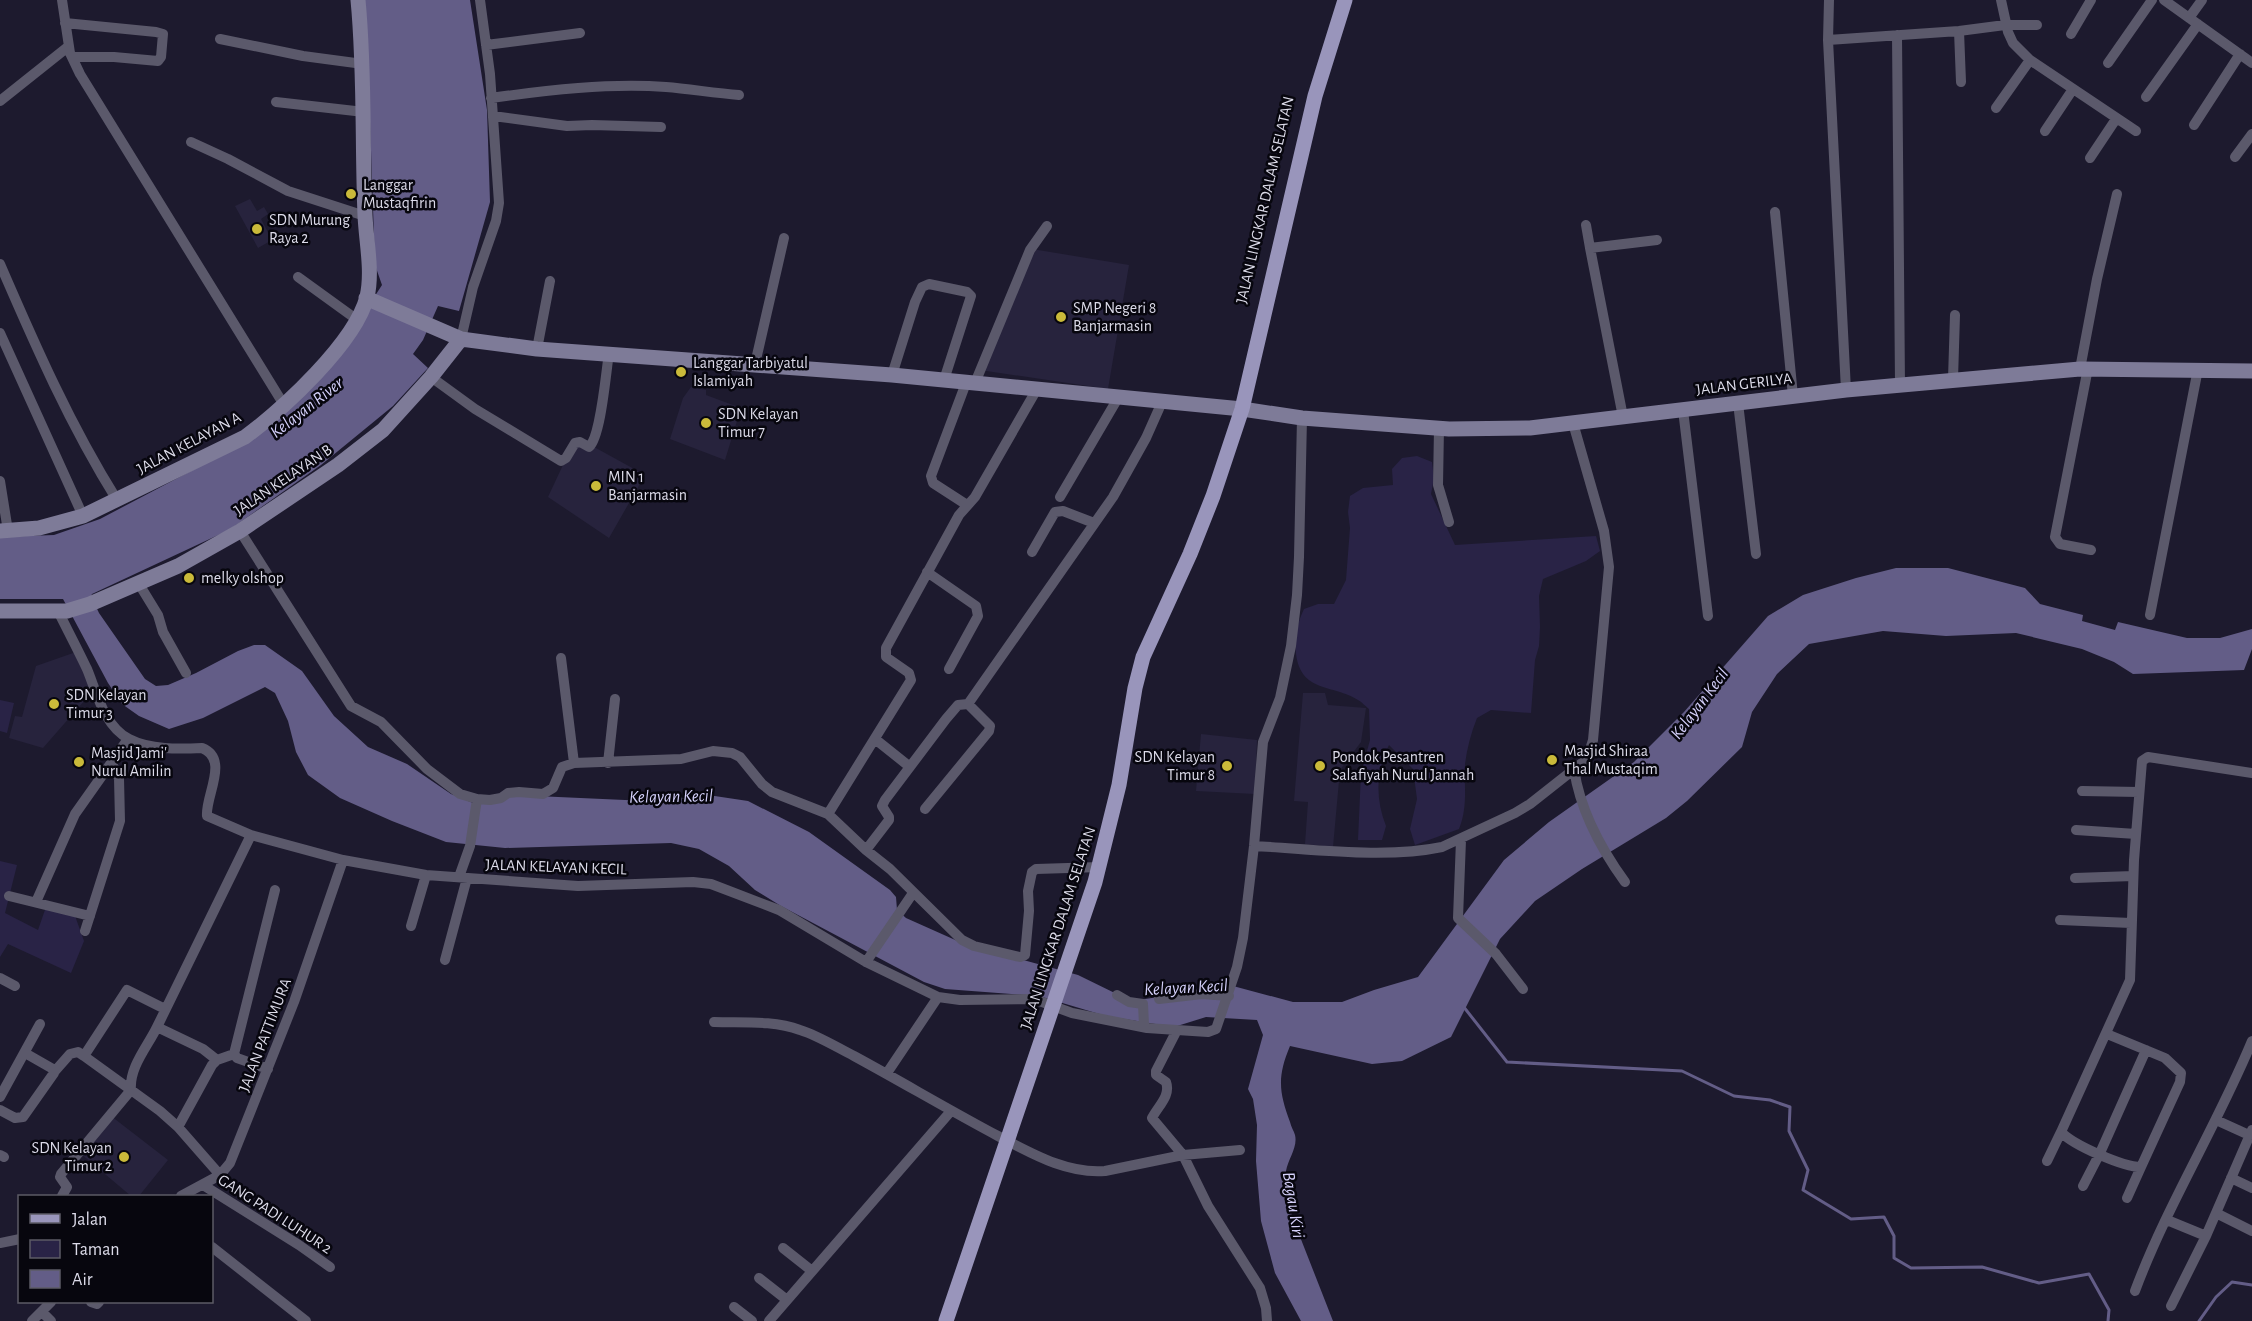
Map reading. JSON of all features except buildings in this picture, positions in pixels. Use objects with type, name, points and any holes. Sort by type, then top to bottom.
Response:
[{"type":"main road","name":"JALAN LINGKAR DALAM SELATAN","points":[[1242,409],[1237,403],[1305,103],[1337,0]]},
{"type":"main road","name":"JALAN LINGKAR DALAM SELATAN","points":[[946,1321],[1100,867],[1119,785],[1135,688],[1143,657],[1194,544],[1213,496],[1242,409],[1315,96],[1345,0]]},
{"type":"street","points":[[62,0],[70,51],[80,74],[284,405]]},
{"type":"street","name":"JALAN KELAYAN A","points":[[4,531],[39,528],[83,516],[245,437],[284,405],[326,362],[356,319],[373,300],[369,280],[369,233],[365,216],[363,64],[358,0]]},
{"type":"street","points":[[456,337],[478,263],[498,211],[499,190],[492,98],[480,0]]},
{"type":"street","points":[[1829,0],[1828,40],[1846,390]]},
{"type":"street","points":[[2001,0],[2005,25],[2013,43],[2030,60],[2136,131]]},
{"type":"street","points":[[2071,34],[2091,0]]},
{"type":"street","points":[[2108,63],[2152,0]]},
{"type":"street","points":[[2164,0],[2252,63]]},
{"type":"street","points":[[2146,97],[2193,21],[2202,0]]},
{"type":"street","points":[[0,101],[50,59],[70,51],[158,61],[161,57],[163,34],[65,23]]},
{"type":"street","points":[[1828,40],[1959,31],[2005,25],[2037,25]]},
{"type":"street","points":[[1959,31],[1961,82]]},
{"type":"street","points":[[486,45],[580,33]]},
{"type":"street","points":[[1897,35],[1900,385]]},
{"type":"street","points":[[220,39],[303,56],[363,64]]},
{"type":"street","points":[[2194,124],[2240,54]]},
{"type":"street","points":[[1996,108],[2030,60]]},
{"type":"street","points":[[492,98],[548,91],[634,87],[665,87],[739,95]]},
{"type":"street","points":[[2045,131],[2073,90]]},
{"type":"street","points":[[276,102],[364,112]]},
{"type":"street","points":[[493,116],[567,126],[661,127]]},
{"type":"street","points":[[2090,158],[2116,119]]},
{"type":"street","points":[[2235,157],[2252,134]]},
{"type":"street","points":[[191,142],[288,191],[365,216]]},
{"type":"street","points":[[2091,550],[2060,544],[2055,537],[2097,279],[2117,195]]},
{"type":"street","points":[[1775,212],[1793,396]]},
{"type":"street","points":[[1586,225],[1623,417]]},
{"type":"street","points":[[967,505],[931,480],[933,469],[1030,250],[1047,226]]},
{"type":"street","points":[[755,364],[784,238]]},
{"type":"street","points":[[1590,248],[1657,240]]},
{"type":"street","points":[[0,264],[50,378],[95,465],[117,500]]},
{"type":"street","points":[[298,278],[356,319]]},
{"type":"street","points":[[537,349],[550,281]]},
{"type":"street","points":[[892,375],[915,302],[922,287],[929,284],[967,292],[971,296],[944,380]]},
{"type":"street","name":"JALAN GERILYA","points":[[373,300],[456,337],[537,349],[892,375],[1242,409],[1302,418],[1439,428],[1498,429],[1573,423],[1846,390],[2084,369],[2252,370]]},
{"type":"street","points":[[1953,379],[1955,315]]},
{"type":"street","points":[[0,333],[83,516]]},
{"type":"street","name":"JALAN KELAYAN B","points":[[63,611],[90,604],[178,566],[240,531],[298,493],[383,430],[431,377],[456,337]]},
{"type":"street","points":[[431,377],[475,409],[556,459],[564,460],[575,443],[580,442],[589,447],[593,443],[599,422],[609,353]]},
{"type":"street","points":[[2150,615],[2198,369]]},
{"type":"street","points":[[828,814],[911,680],[909,674],[886,657],[885,653],[959,515],[975,497],[1037,389]]},
{"type":"street","points":[[1060,497],[1118,398]]},
{"type":"street","points":[[866,850],[890,818],[882,806],[885,800],[958,705],[968,704],[1113,497],[1162,402]]},
{"type":"street","points":[[1738,403],[1756,554]]},
{"type":"street","points":[[1683,410],[1708,616]]},
{"type":"street","points":[[1159,999],[1202,994],[1228,996],[1243,938],[1263,742],[1280,698],[1286,674],[1297,595],[1302,418]]},
{"type":"street","points":[[1254,846],[1368,852],[1429,850],[1461,840],[1515,813],[1587,759],[1593,740],[1609,567],[1604,531],[1573,423]]},
{"type":"street","points":[[1439,428],[1438,485],[1449,522]]},
{"type":"street","points":[[0,481],[4,531]]},
{"type":"street","points":[[1032,552],[1055,512],[1063,511],[1094,523]]},
{"type":"street","points":[[240,531],[351,705],[381,722],[427,770],[446,786],[477,801],[501,798],[508,793],[549,793],[562,767],[574,764],[681,759],[713,751],[732,753],[740,757],[762,784],[772,792],[828,814],[890,869],[966,943],[1022,957],[1025,955],[1029,891],[1033,871],[1100,867]]},
{"type":"street","points":[[927,572],[976,606],[979,612],[949,669]]},
{"type":"street","points":[[139,584],[158,615],[164,632],[186,673]]},
{"type":"street","points":[[0,611],[63,611],[106,715],[128,739],[75,814],[36,902]]},
{"type":"street","points":[[561,658],[574,764]]},
{"type":"street","points":[[608,763],[615,699]]},
{"type":"street","points":[[925,809],[989,731],[990,726],[968,704]]},
{"type":"street","name":"JALAN KELAYAN KECIL","points":[[128,739],[161,747],[206,749],[215,765],[207,816],[251,835],[343,860],[426,875],[578,886],[693,882],[711,884],[779,910],[938,997],[960,1000],[1034,999],[1072,1013],[1177,1030],[1212,1031],[1216,1029],[1228,996]]},
{"type":"street","points":[[875,739],[910,767]]},
{"type":"street","points":[[2047,1161],[2130,980],[2133,876],[2142,761],[2148,757],[2252,773]]},
{"type":"street","points":[[85,931],[120,820],[119,778],[112,764]]},
{"type":"street","points":[[1574,769],[1577,786],[1604,850],[1625,882]]},
{"type":"street","points":[[2082,792],[2139,792]]},
{"type":"street","points":[[445,960],[470,846],[477,801]]},
{"type":"street","points":[[2076,830],[2136,834]]},
{"type":"street","points":[[63,1195],[67,1187],[60,1177],[61,1174],[131,1090],[131,1078],[138,1061],[251,835]]},
{"type":"street","points":[[1461,840],[1457,913],[1459,922],[1496,954],[1523,989]]},
{"type":"street","name":"JALAN PATTIMURA","points":[[186,1195],[220,1175],[230,1163],[313,952],[343,860]]},
{"type":"street","points":[[411,926],[426,875]]},
{"type":"street","points":[[2075,878],[2133,876]]},
{"type":"street","points":[[234,1054],[275,890]]},
{"type":"street","points":[[867,960],[913,893]]},
{"type":"street","points":[[9,896],[90,916]]},
{"type":"street","points":[[2060,920],[2131,922]]},
{"type":"street","points":[[0,978],[15,986]]},
{"type":"street","points":[[84,1056],[127,990],[165,1009]]},
{"type":"street","points":[[1117,994],[1129,1002],[1143,1004],[1146,1026]]},
{"type":"street","points":[[886,1073],[938,997]]},
{"type":"street","points":[[714,1022],[766,1023],[799,1029],[886,1073],[951,1112],[1063,1167],[1094,1172],[1183,1155],[1240,1150]]},
{"type":"street","points":[[0,1097],[40,1024]]},
{"type":"street","points":[[157,1027],[203,1049],[217,1060]]},
{"type":"street","points":[[1177,1030],[1156,1071],[1156,1075],[1166,1082],[1168,1089],[1166,1097],[1152,1118],[1183,1155],[1208,1206],[1260,1288],[1267,1321]]},
{"type":"street","points":[[2107,1034],[2165,1058],[2181,1073],[2180,1082],[2127,1198]]},
{"type":"street","points":[[2135,1291],[2252,1041]]},
{"type":"street","points":[[2083,1186],[2100,1154],[2146,1050]]},
{"type":"street","points":[[0,1110],[15,1118],[23,1117],[55,1071],[70,1054],[78,1052],[148,1101],[178,1127],[220,1175]]},
{"type":"street","points":[[25,1053],[55,1071]]},
{"type":"street","points":[[234,1054],[237,1058],[268,1069]]},
{"type":"street","points":[[178,1127],[209,1070],[217,1060],[234,1054]]},
{"type":"street","points":[[769,1321],[951,1112]]},
{"type":"street","points":[[2171,1306],[2206,1236],[2250,1138],[2216,1120]]},
{"type":"street","points":[[2061,1132],[2067,1139],[2100,1154],[2132,1167],[2141,1167]]},
{"type":"street","points":[[2231,1178],[2252,1188]]},
{"type":"street","name":"GANG PADI LUHUR 2","points":[[203,1185],[299,1245],[330,1268]]},
{"type":"street","points":[[2216,1213],[2252,1231]]},
{"type":"street","points":[[2167,1220],[2206,1236]]},
{"type":"street","points":[[0,1243],[18,1239]]},
{"type":"street","points":[[213,1248],[306,1321]]},
{"type":"street","points":[[783,1248],[812,1271]]},
{"type":"street","points":[[759,1278],[787,1300]]},
{"type":"street","points":[[32,1321],[50,1303]]},
{"type":"street","points":[[734,1307],[752,1321]]},
{"type":"street","points":[[42,1312],[51,1321]]},
{"type":"shaded area","name":"SDN Murung Raya 2","points":[[250,199],[257,211],[264,207],[268,214],[261,219],[272,240],[258,248],[235,206]]},
{"type":"shaded area","name":"SMP Negeri 8 Banjarmasin","points":[[1032,249],[1129,265],[1108,389],[980,370]]},
{"type":"shaded area","name":"SDN Kelayan Timur 7","points":[[691,387],[706,390],[706,395],[741,408],[725,460],[670,439],[683,398]]},
{"type":"shaded area","name":"MIN 1 Banjarmasin","points":[[576,437],[645,475],[609,538],[548,497]]},
{"type":"shaded area","name":"SDN Kelayan Timur 3","points":[[76,652],[92,692],[43,748],[9,738],[15,716],[22,717],[36,666]]},
{"type":"shaded area","name":"Pondok Pesantren Salafiyah Nurul Jannah","points":[[1303,693],[1325,693],[1328,705],[1366,708],[1361,742],[1340,770],[1333,847],[1305,844],[1308,802],[1294,801]]},
{"type":"shaded area","name":"SDN Kelayan Timur 8","points":[[1201,734],[1257,740],[1255,794],[1196,791]]},
{"type":"shaded area","name":"SDN Kelayan Timur 2","points":[[111,1116],[168,1160],[140,1195],[130,1195],[80,1153]]},
{"type":"green space","points":[[1417,456],[1432,462],[1434,478],[1431,494],[1455,545],[1596,536],[1600,551],[1586,561],[1543,579],[1539,596],[1539,646],[1535,660],[1531,713],[1491,710],[1477,718],[1465,764],[1465,805],[1459,829],[1415,845],[1410,829],[1417,799],[1413,769],[1389,745],[1378,785],[1382,816],[1386,826],[1382,840],[1358,840],[1361,773],[1370,740],[1369,709],[1358,700],[1320,686],[1304,675],[1299,667],[1295,642],[1304,609],[1318,604],[1334,604],[1346,580],[1350,496],[1363,488],[1393,485],[1392,469],[1402,458]]},
{"type":"green space","points":[[0,700],[14,703],[7,733],[0,731]]},
{"type":"green space","points":[[0,861],[17,865],[5,913],[38,930],[46,907],[74,913],[84,941],[71,973],[8,944],[0,957]]},
{"type":"water","points":[[363,0],[470,0],[487,110],[490,202],[459,311],[438,306],[423,340],[413,354],[428,368],[393,406],[321,465],[229,530],[91,596],[99,613],[145,679],[156,686],[168,685],[238,651],[254,645],[265,645],[302,671],[334,716],[368,747],[407,764],[451,794],[473,803],[514,795],[647,801],[708,795],[748,801],[809,832],[890,890],[896,897],[897,910],[906,918],[962,943],[1078,975],[1127,999],[1139,1000],[1196,991],[1221,993],[1233,986],[1293,1002],[1342,1002],[1418,977],[1504,860],[1549,822],[1634,762],[1684,712],[1768,616],[1803,595],[1896,568],[1948,568],[2025,588],[2040,604],[2083,615],[2082,621],[2115,630],[2118,622],[2187,638],[2220,638],[2252,629],[2252,649],[2244,670],[2133,674],[2114,662],[2082,649],[2016,633],[1946,636],[1883,631],[1809,644],[1777,674],[1752,712],[1742,747],[1687,801],[1666,818],[1582,869],[1535,901],[1500,939],[1451,1037],[1402,1061],[1372,1064],[1290,1046],[1283,1067],[1281,1084],[1296,1140],[1286,1171],[1291,1193],[1291,1213],[1333,1321],[1301,1321],[1275,1273],[1261,1221],[1256,1161],[1257,1125],[1253,1099],[1248,1089],[1263,1035],[1257,1020],[1206,1017],[1174,1027],[1106,1016],[1039,996],[945,989],[924,982],[781,906],[755,890],[729,866],[699,849],[671,843],[505,848],[446,842],[340,798],[308,775],[296,752],[288,721],[275,693],[265,687],[203,718],[169,729],[139,716],[122,704],[108,683],[63,599],[0,599],[0,537],[54,535],[100,519],[248,441],[360,319],[382,285],[375,265]]},
{"type":"waterway","points":[[1463,1006],[1507,1062],[1682,1071],[1734,1096],[1770,1100],[1790,1107],[1789,1131],[1808,1170],[1803,1190],[1851,1219],[1884,1217],[1894,1236],[1894,1258],[1911,1268],[1982,1267],[2039,1283],[2089,1274],[2109,1310],[2108,1321]]},
{"type":"waterway","points":[[2199,1321],[2216,1297],[2232,1282],[2252,1285]]},
{"type":"place","name":"Langgar Mustaqfirin","points":[[351,194]]},
{"type":"place","name":"SDN Murung Raya 2","points":[[257,229]]},
{"type":"place","name":"SMP Negeri 8 Banjarmasin","points":[[1061,317]]},
{"type":"place","name":"Langgar Tarbiyatul Islamiyah","points":[[681,372]]},
{"type":"place","name":"SDN Kelayan Timur 7","points":[[706,423]]},
{"type":"place","name":"MIN 1 Banjarmasin","points":[[596,486]]},
{"type":"place","name":"melky olshop","points":[[189,578]]},
{"type":"place","name":"SDN Kelayan Timur 3","points":[[54,704]]},
{"type":"place","name":"Masjid Shiraa Thal Mustaqim","points":[[1552,760]]},
{"type":"place","name":"Masjid Jami' Nurul Amilin","points":[[79,762]]},
{"type":"place","name":"SDN Kelayan Timur 8","points":[[1227,766]]},
{"type":"place","name":"Pondok Pesantren Salafiyah Nurul Jannah","points":[[1320,766]]},
{"type":"place","name":"SDN Kelayan Timur 2","points":[[124,1157]]},
{"type":"water label","name":"Kelayan River","points":[[307,408]]},
{"type":"water label","name":"Kelayan Kecil","points":[[1700,704]]},
{"type":"water label","name":"Kelayan Kecil","points":[[671,797]]},
{"type":"water label","name":"Kelayan Kecil","points":[[1186,988]]},
{"type":"water label","name":"Bagau Kiri","points":[[1293,1205]]}]
